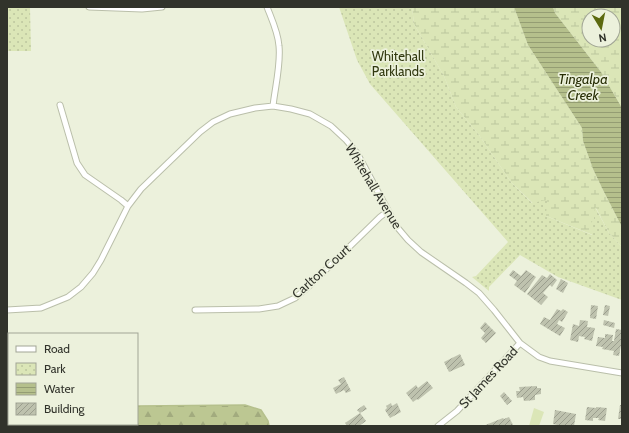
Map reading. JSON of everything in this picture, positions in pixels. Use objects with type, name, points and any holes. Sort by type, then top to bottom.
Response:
[{"type":"street","points":[[89,7],[142,9],[162,7]]},
{"type":"street","points":[[267,7],[277,32],[279,46],[273,106]]},
{"type":"street","points":[[60,105],[77,163],[86,175],[128,206]]},
{"type":"street","name":"Whitehall Avenue","points":[[7,310],[40,308],[68,297],[81,287],[93,273],[128,206],[149,180],[200,132],[213,122],[230,114],[255,108],[273,106],[310,114],[331,126],[346,140],[357,153],[397,227],[408,240],[421,252],[479,293],[520,343],[539,357],[550,361],[622,373]]},
{"type":"street","name":"Carlton Court","points":[[195,310],[259,309],[278,306],[294,298],[307,288],[388,211]]},
{"type":"street","name":"St James Road","points":[[438,426],[457,411],[520,343]]},
{"type":"green space","points":[[7,7],[30,7],[31,51],[7,51]]},
{"type":"green space","name":"Whitehall Parklands","points":[[339,7],[412,7],[414,24],[444,76],[456,107],[479,135],[511,182],[532,203],[547,200],[546,216],[592,235],[591,223],[594,219],[595,207],[609,233],[622,247],[622,300],[558,277],[520,255],[489,287],[489,291],[472,277],[476,276],[508,242],[370,84],[357,60]]},
{"type":"green space","points":[[412,7],[514,7],[528,45],[582,128],[583,141],[593,169],[622,227],[622,247],[609,233],[596,208],[593,235],[546,216],[511,182],[479,135],[456,107],[444,76],[414,24]]},
{"type":"green space","points":[[553,7],[622,7],[622,108],[601,72],[582,48],[621,48],[621,8],[581,8],[581,46],[555,13]]},
{"type":"green space","points":[[245,405],[261,410],[268,421],[269,426],[7,426],[8,406],[8,425],[138,425],[138,406]]},
{"type":"green space","points":[[534,408],[544,412],[539,426],[529,426]]},
{"type":"water","name":"Tingalpa Creek","points":[[514,7],[553,7],[555,13],[601,72],[622,108],[622,227],[593,169],[583,141],[582,128],[528,45]]},
{"type":"building","points":[[513,270],[521,276],[526,270],[536,277],[525,293],[514,285],[517,281],[509,275]]},
{"type":"building","points":[[550,274],[557,280],[552,287],[550,285],[543,293],[548,297],[541,305],[527,294],[542,275],[547,278]]},
{"type":"building","points":[[561,279],[568,283],[563,293],[556,289]]},
{"type":"building","points":[[591,305],[598,306],[596,319],[590,318]]},
{"type":"building","points":[[605,305],[610,306],[608,316],[603,315]]},
{"type":"building","points":[[557,309],[561,311],[563,309],[568,312],[562,322],[559,320],[557,324],[565,328],[560,336],[540,324],[544,317],[550,320]]},
{"type":"building","points":[[580,320],[588,321],[587,327],[595,328],[592,341],[584,339],[585,337],[579,336],[578,342],[570,340],[573,324],[579,326]]},
{"type":"building","points":[[604,320],[615,323],[614,328],[603,325]]},
{"type":"building","points":[[485,322],[496,333],[486,343],[481,338],[485,333],[480,328]]},
{"type":"building","points":[[616,329],[622,330],[619,356],[613,355],[614,351],[602,349],[603,347],[596,346],[598,337],[605,338],[605,334],[613,335],[612,341],[614,341]]},
{"type":"building","points":[[460,354],[465,365],[449,372],[444,362]]},
{"type":"building","points":[[344,377],[351,391],[346,393],[344,390],[336,394],[333,388],[341,384],[338,380]]},
{"type":"building","points":[[427,381],[433,388],[418,400],[417,399],[413,402],[406,393],[416,385],[418,388]]},
{"type":"building","points":[[537,386],[537,388],[541,388],[541,394],[535,395],[535,400],[524,401],[523,397],[517,398],[516,391],[520,391],[519,387]]},
{"type":"building","points":[[504,392],[512,401],[507,405],[500,396]]},
{"type":"building","points":[[391,403],[392,406],[397,403],[401,412],[390,418],[385,410],[387,408],[386,406]]},
{"type":"building","points":[[364,405],[367,409],[360,413],[357,410]]},
{"type":"building","points":[[620,405],[622,405],[622,419],[618,419]]},
{"type":"building","points":[[587,407],[607,408],[605,421],[598,420],[599,418],[593,418],[593,421],[585,420]]},
{"type":"building","points":[[555,410],[576,414],[574,426],[553,424]]},
{"type":"building","points":[[360,413],[366,421],[359,426],[347,426],[345,423]]},
{"type":"building","points":[[509,417],[513,425],[483,426],[503,418]]},
{"type":"waterway","points":[[138,406],[245,405],[261,410],[268,421],[269,426]]}]
